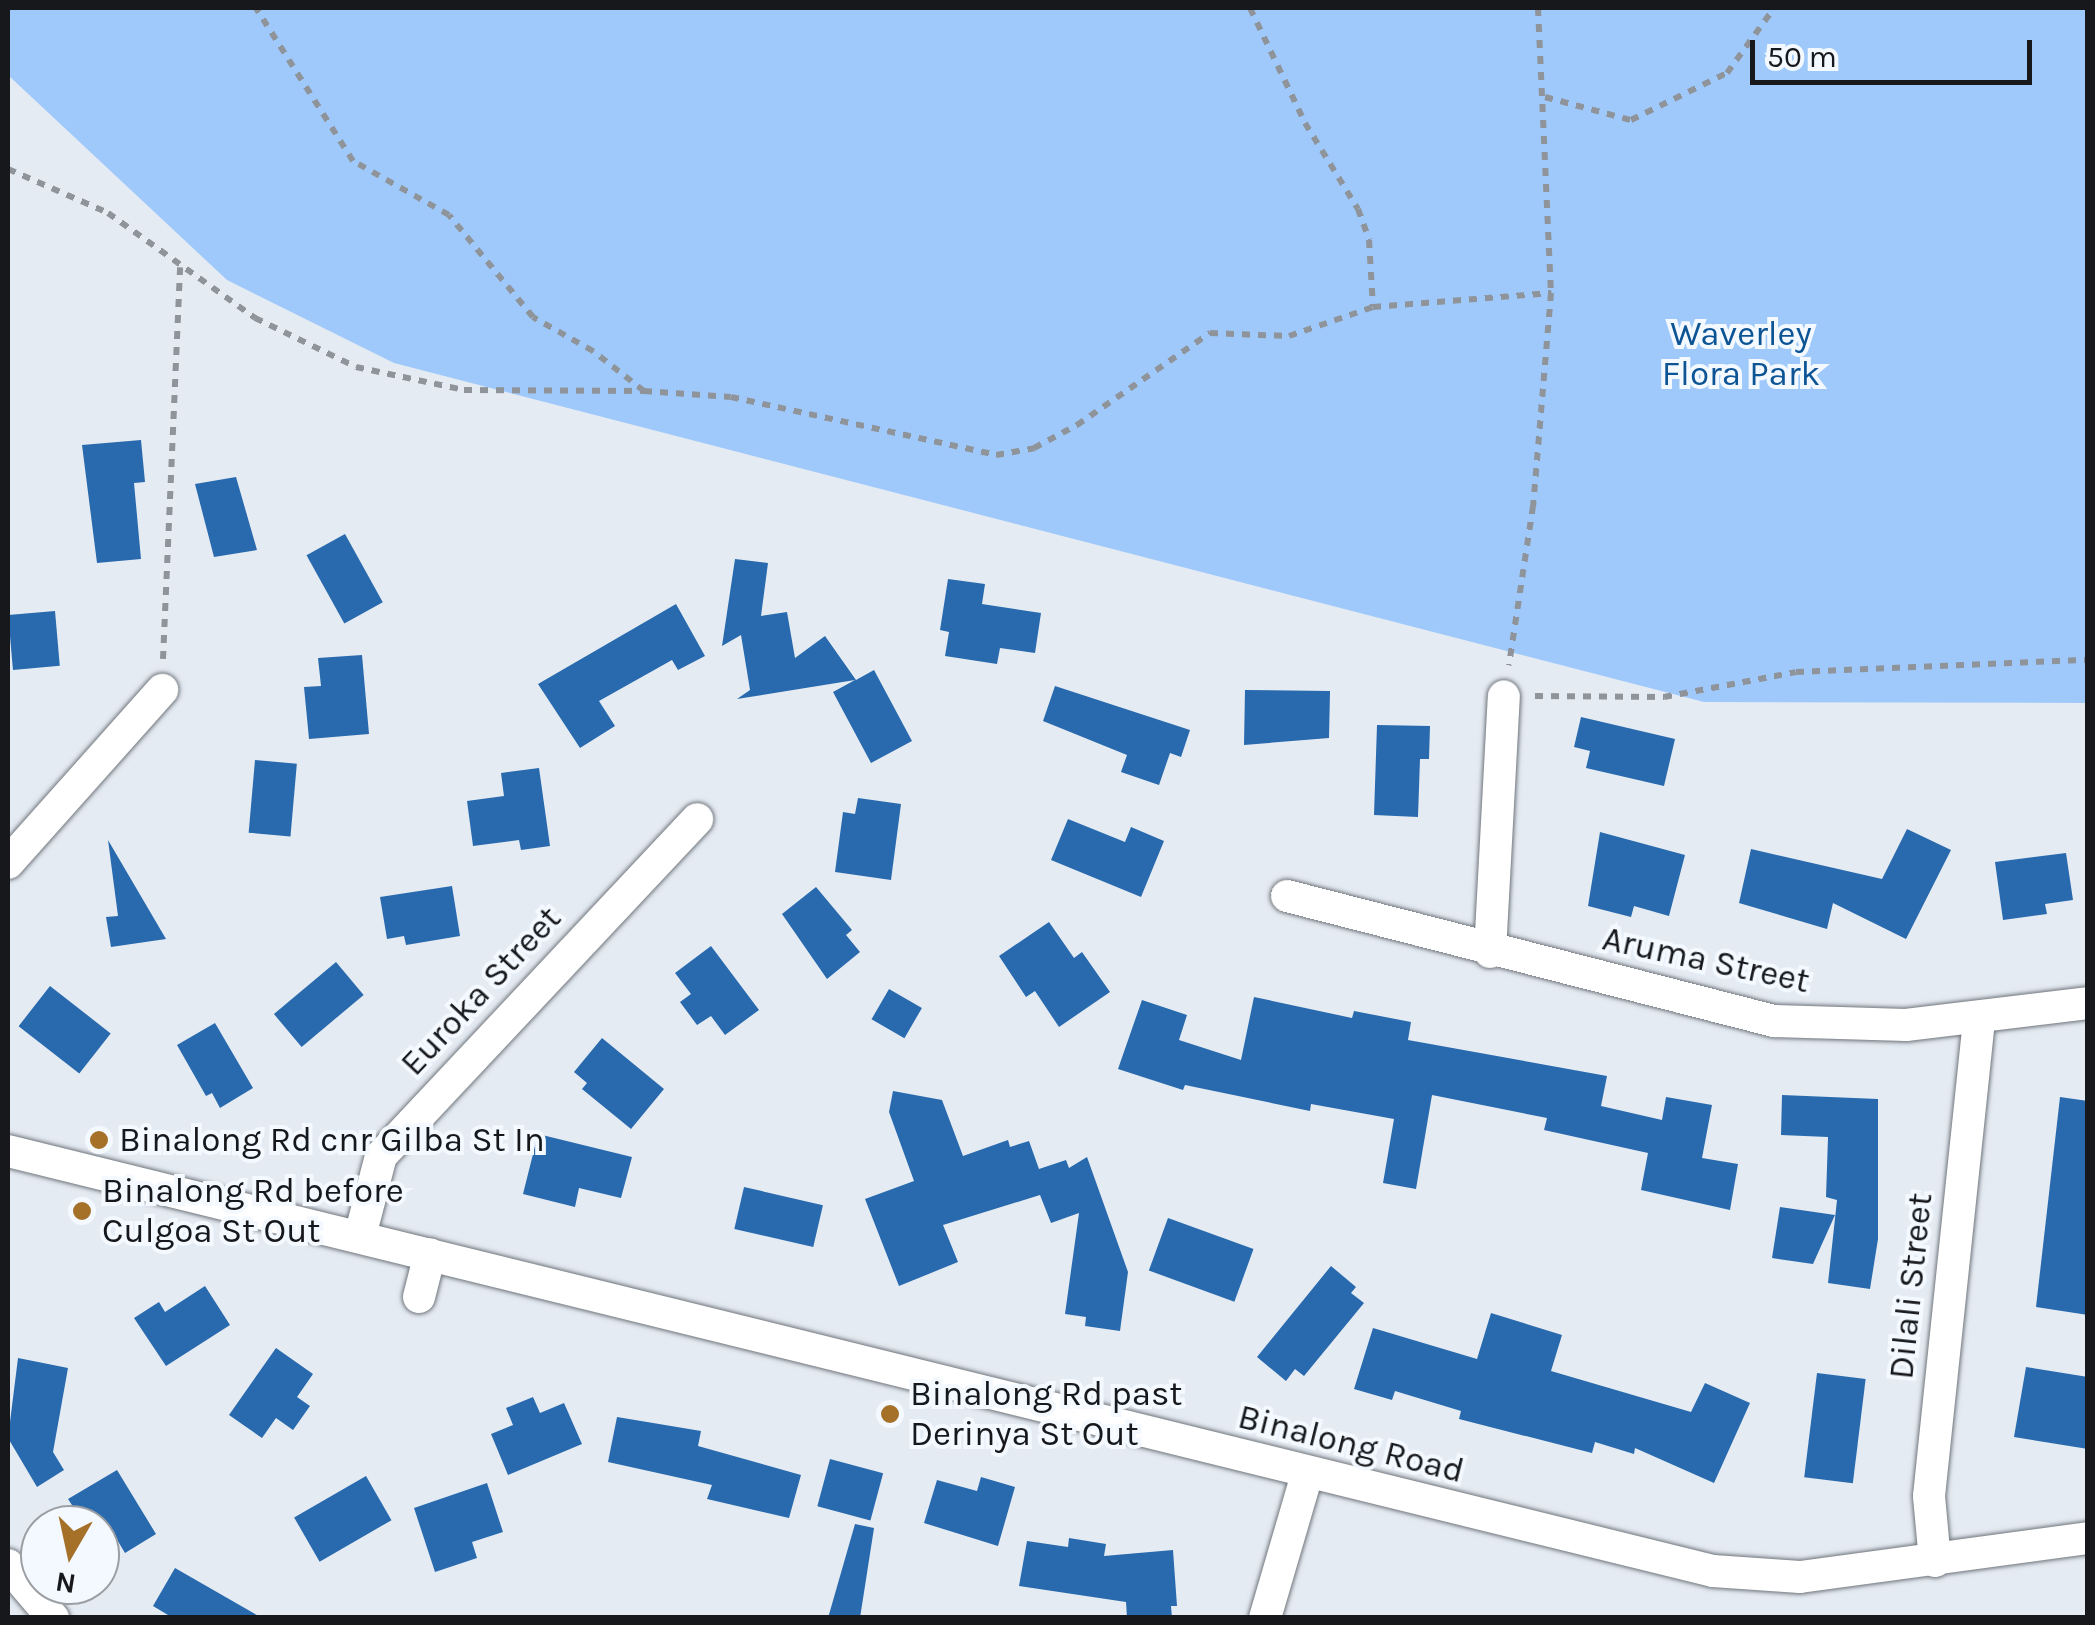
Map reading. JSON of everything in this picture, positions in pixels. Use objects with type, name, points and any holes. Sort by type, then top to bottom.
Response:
[{"type":"street","points":[[8,863],[162,690]]},
{"type":"street","points":[[1490,952],[1504,696]]},
{"type":"street","name":"Euroka Street","points":[[360,1236],[380,1156],[697,820]]},
{"type":"street","name":"Aruma Street","points":[[1287,896],[1490,952],[1774,1020],[1859,1026],[1979,1019],[2088,1003]]},
{"type":"street","name":"Dilali Street","points":[[1935,1562],[1930,1496],[1979,1019]]},
{"type":"street","name":"Binalong Road","points":[[8,1150],[1713,1572],[1800,1577],[1935,1562],[2088,1538]]},
{"type":"street","points":[[419,1296],[430,1254]]},
{"type":"street","points":[[1264,1618],[1307,1474]]},
{"type":"street","points":[[8,1565],[54,1618]]},
{"type":"path","points":[[256,8],[353,161],[449,215],[533,317],[593,351],[644,391]]},
{"type":"path","points":[[1250,8],[1305,124],[1358,208],[1369,240],[1372,307]]},
{"type":"path","points":[[1538,8],[1545,96],[1543,218],[1551,293],[1533,506],[1504,696],[1664,697],[1796,672],[2088,660]]},
{"type":"path","points":[[1545,96],[1631,120],[1727,73],[1774,8]]},
{"type":"path","points":[[8,169],[108,213],[255,318],[356,367],[404,382],[464,390],[644,391],[731,397],[996,455],[1034,448],[1077,425],[1210,333],[1289,336],[1372,307],[1551,293]]},
{"type":"path","points":[[162,690],[180,266]]},
{"type":"green space","name":"Waverley Flora Park","points":[[8,8],[2087,8],[2087,703],[1704,702],[394,363],[227,280],[8,75]]},
{"type":"building","points":[[141,440],[145,482],[134,483],[141,559],[97,563],[82,445]]},
{"type":"building","points":[[236,477],[257,550],[214,557],[195,484]]},
{"type":"building","points":[[345,534],[383,602],[344,624],[307,555]]},
{"type":"building","points":[[735,559],[768,563],[761,616],[787,612],[795,658],[825,636],[856,680],[874,670],[912,741],[871,763],[833,692],[855,680],[737,699],[750,690],[741,635],[722,646]]},
{"type":"building","points":[[948,579],[985,584],[982,604],[1041,613],[1035,653],[1000,648],[997,664],[945,656],[949,632],[940,630]]},
{"type":"building","points":[[676,604],[705,656],[678,670],[672,660],[599,701],[615,726],[580,748],[538,684]]},
{"type":"building","points":[[55,611],[60,666],[13,670],[8,615]]},
{"type":"building","points":[[362,655],[369,734],[309,739],[304,687],[321,686],[318,658]]},
{"type":"building","points":[[1055,686],[1190,730],[1181,757],[1170,753],[1159,785],[1121,772],[1127,755],[1043,721]]},
{"type":"building","points":[[1245,690],[1330,691],[1329,738],[1244,745]]},
{"type":"building","points":[[1581,717],[1675,739],[1664,786],[1586,768],[1590,751],[1574,747]]},
{"type":"building","points":[[1377,725],[1430,726],[1429,759],[1420,759],[1418,817],[1374,815]]},
{"type":"building","points":[[255,760],[297,764],[290,836],[249,833]]},
{"type":"building","points":[[539,768],[550,846],[521,850],[519,840],[473,846],[467,801],[504,796],[501,773]]},
{"type":"building","points":[[858,798],[901,804],[891,880],[835,872],[843,812],[855,814]]},
{"type":"building","points":[[1068,819],[1125,842],[1131,827],[1164,841],[1141,897],[1051,860]]},
{"type":"building","points":[[1907,829],[1951,850],[1906,939],[1833,903],[1827,929],[1739,903],[1751,849],[1882,879]]},
{"type":"building","points":[[1600,832],[1685,855],[1669,916],[1634,906],[1631,917],[1588,906]]},
{"type":"building","points":[[108,840],[166,939],[111,947],[106,917],[118,916]]},
{"type":"building","points":[[2066,853],[2073,900],[2045,904],[2047,914],[2003,920],[1995,862]]},
{"type":"building","points":[[452,886],[460,936],[406,945],[404,936],[387,939],[380,897]]},
{"type":"building","points":[[816,887],[852,930],[846,935],[860,952],[827,979],[782,914]]},
{"type":"building","points":[[1049,922],[1074,958],[1082,952],[1110,992],[1059,1027],[1035,991],[1026,997],[999,956]]},
{"type":"building","points":[[711,946],[759,1010],[725,1035],[711,1016],[697,1025],[680,1002],[691,994],[675,973]]},
{"type":"building","points":[[336,962],[364,995],[302,1047],[274,1014]]},
{"type":"building","points":[[50,986],[111,1033],[79,1074],[19,1026]]},
{"type":"building","points":[[889,989],[922,1008],[904,1038],[872,1019]]},
{"type":"building","points":[[1254,997],[1352,1018],[1354,1011],[1411,1022],[1408,1040],[1607,1076],[1601,1106],[1662,1120],[1666,1097],[1712,1105],[1702,1158],[1738,1164],[1730,1210],[1641,1190],[1648,1153],[1544,1130],[1547,1118],[1432,1095],[1416,1189],[1383,1183],[1394,1119],[1311,1104],[1310,1111],[1185,1085],[1183,1090],[1118,1069],[1142,1000],[1187,1015],[1179,1040],[1241,1060]]},
{"type":"building","points":[[215,1023],[253,1088],[220,1108],[212,1093],[206,1096],[177,1045]]},
{"type":"building","points":[[602,1038],[664,1089],[631,1129],[582,1089],[587,1083],[574,1072]]},
{"type":"building","points":[[893,1091],[942,1100],[963,1156],[1008,1140],[1010,1147],[1029,1141],[1039,1169],[1066,1160],[1069,1168],[1087,1157],[1128,1272],[1120,1331],[1085,1326],[1086,1317],[1065,1314],[1079,1213],[1051,1223],[1040,1195],[943,1225],[958,1262],[899,1286],[865,1199],[914,1181],[889,1112]]},
{"type":"building","points":[[1782,1095],[1878,1099],[1878,1239],[1870,1289],[1828,1283],[1837,1200],[1826,1197],[1828,1137],[1781,1135]]},
{"type":"building","points":[[2060,1097],[2088,1101],[2088,1315],[2036,1307]]},
{"type":"building","points":[[538,1134],[632,1157],[621,1198],[579,1188],[575,1207],[523,1194]]},
{"type":"building","points":[[744,1187],[823,1205],[813,1247],[734,1229]]},
{"type":"building","points":[[1780,1207],[1835,1215],[1813,1264],[1772,1258]]},
{"type":"building","points":[[1168,1218],[1254,1249],[1234,1302],[1149,1271]]},
{"type":"building","points":[[1331,1266],[1356,1287],[1351,1293],[1364,1303],[1304,1376],[1295,1369],[1286,1381],[1257,1357]]},
{"type":"building","points":[[205,1286],[230,1325],[166,1366],[134,1318],[159,1302],[165,1312]]},
{"type":"building","points":[[1491,1313],[1562,1335],[1551,1371],[1691,1412],[1705,1383],[1750,1403],[1714,1483],[1635,1448],[1634,1454],[1595,1442],[1592,1453],[1459,1419],[1461,1411],[1395,1391],[1392,1400],[1354,1389],[1373,1328],[1477,1359]]},
{"type":"building","points":[[276,1348],[313,1374],[297,1397],[310,1406],[293,1430],[276,1418],[262,1438],[229,1415]]},
{"type":"building","points":[[18,1358],[68,1368],[53,1452],[64,1470],[37,1487],[8,1438]]},
{"type":"building","points":[[2026,1367],[2088,1377],[2088,1449],[2014,1437]]},
{"type":"building","points":[[1817,1373],[1866,1379],[1853,1483],[1804,1477]]},
{"type":"building","points":[[533,1397],[540,1413],[564,1403],[582,1444],[508,1475],[491,1434],[513,1425],[506,1408]]},
{"type":"building","points":[[617,1417],[701,1431],[698,1446],[801,1475],[789,1518],[707,1499],[712,1485],[608,1462]]},
{"type":"building","points":[[830,1459],[883,1473],[870,1521],[817,1506]]},
{"type":"building","points":[[117,1470],[156,1534],[125,1553],[120,1545],[120,1505],[72,1505],[68,1499]]},
{"type":"building","points":[[366,1476],[392,1520],[320,1562],[294,1518]]},
{"type":"building","points":[[981,1477],[1015,1487],[998,1546],[924,1523],[937,1480],[977,1491]]},
{"type":"building","points":[[487,1483],[503,1532],[472,1542],[477,1558],[435,1572],[414,1508]]},
{"type":"building","points":[[855,1524],[874,1528],[860,1618],[828,1618]]},
{"type":"building","points":[[1069,1538],[1106,1544],[1104,1556],[1173,1550],[1177,1606],[1171,1606],[1172,1618],[1127,1618],[1126,1602],[1019,1586],[1027,1541],[1068,1547]]},
{"type":"building","points":[[175,1568],[262,1618],[173,1618],[153,1606]]},
{"type":"place","name":"Binalong Rd cnr Gilba St In","points":[[99,1140]]},
{"type":"place","name":"Binalong Rd before Culgoa St Out","points":[[82,1211]]},
{"type":"place","name":"Binalong Rd past Derinya St Out","points":[[890,1414]]}]
